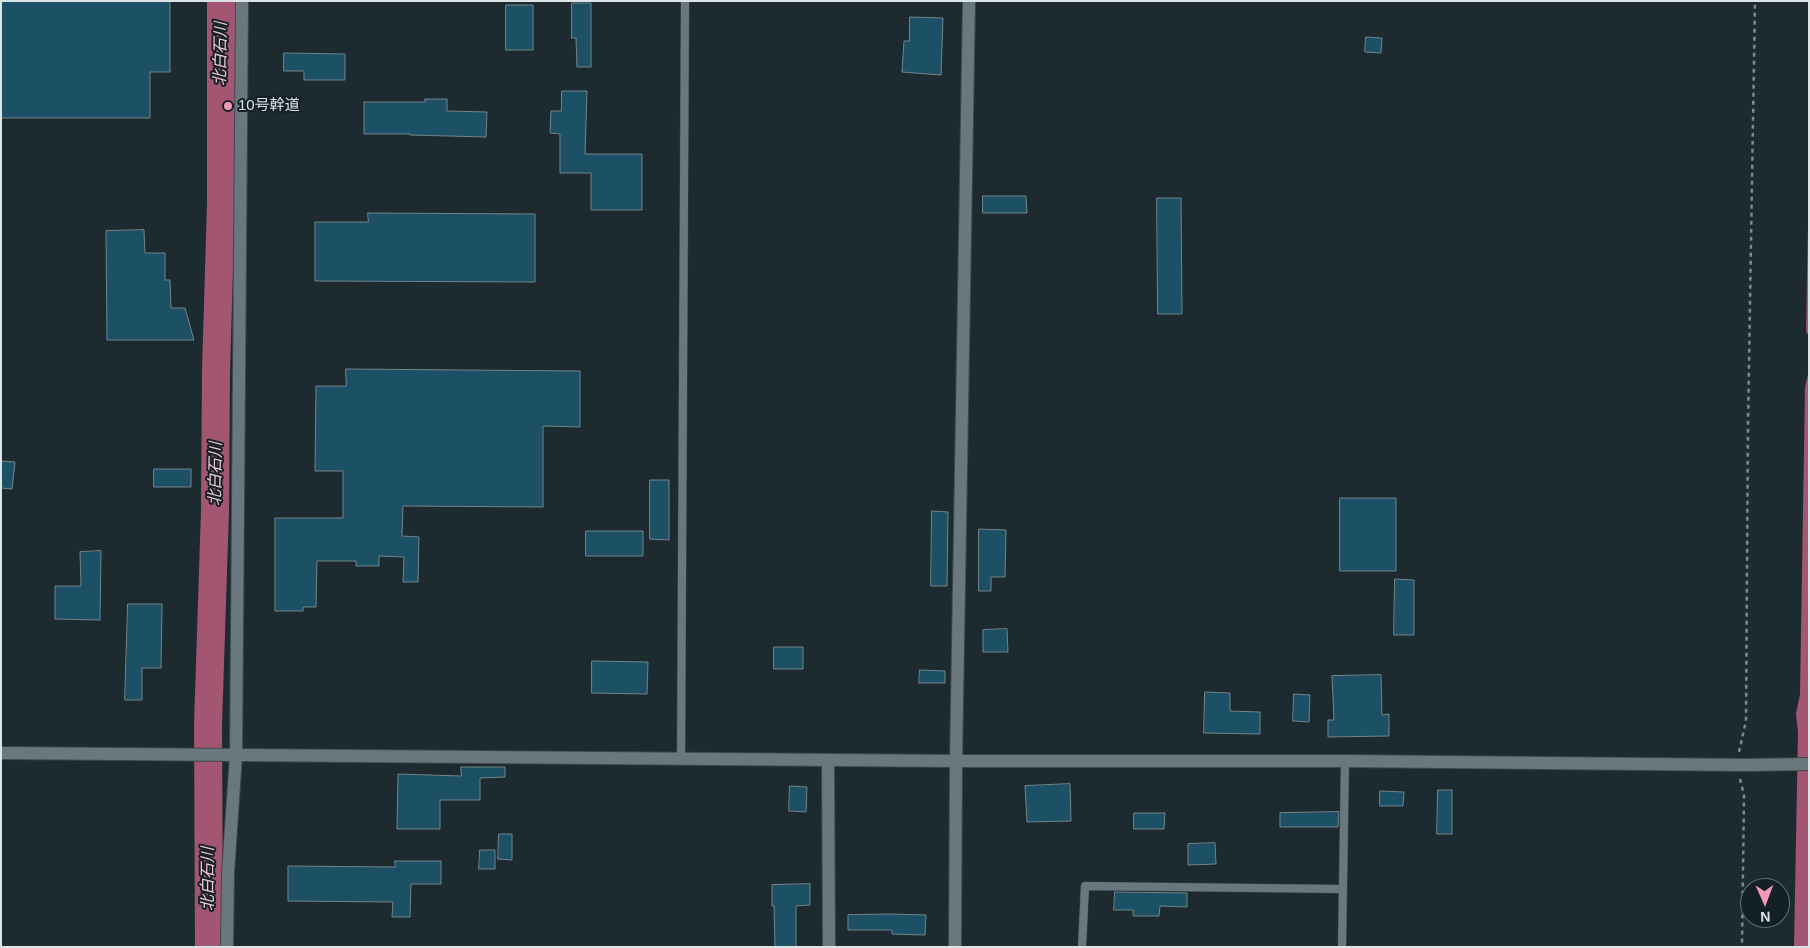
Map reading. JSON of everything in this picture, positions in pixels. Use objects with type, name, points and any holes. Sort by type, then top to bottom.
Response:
[{"type":"street","points":[[227,947],[242,1]]},
{"type":"street","points":[[955,947],[956,761],[969,1]]},
{"type":"street","points":[[1,753],[956,761],[1809,764]]},
{"type":"street","points":[[828,760],[829,947]]},
{"type":"lane","points":[[681,759],[685,1]]},
{"type":"lane","points":[[1342,947],[1341,889],[1345,761]]},
{"type":"lane","points":[[1082,947],[1085,886],[1341,889]]},
{"type":"path","points":[[1742,947],[1744,795],[1736,764],[1746,721],[1748,424],[1755,1]]},
{"type":"shaded area","points":[[1809,171],[1809,336],[1806,332]]},
{"type":"shaded area","points":[[1809,370],[1809,947],[1794,947],[1798,732],[1796,714],[1800,694],[1805,387]]},
{"type":"building","points":[[1,1],[170,1],[170,72],[150,72],[150,118],[1,118]]},
{"type":"building","points":[[572,3],[591,3],[591,67],[577,67],[576,38],[572,38]]},
{"type":"building","points":[[506,5],[533,5],[533,50],[506,50]]},
{"type":"building","points":[[910,17],[943,18],[941,75],[902,72],[904,41],[909,41]]},
{"type":"building","points":[[1366,37],[1382,38],[1381,53],[1365,52]]},
{"type":"building","points":[[284,53],[345,54],[345,80],[304,80],[304,71],[284,71]]},
{"type":"building","points":[[562,91],[587,91],[585,154],[642,154],[642,210],[591,210],[591,173],[560,173],[560,134],[550,133],[551,111],[561,111]]},
{"type":"building","points":[[425,99],[447,99],[447,111],[487,112],[486,137],[364,134],[364,102],[425,102]]},
{"type":"building","points":[[983,196],[1026,196],[1027,213],[983,213]]},
{"type":"building","points":[[1157,198],[1181,198],[1182,314],[1158,314]]},
{"type":"building","points":[[368,213],[535,214],[535,282],[315,281],[315,222],[368,222]]},
{"type":"building","points":[[144,230],[145,253],[165,253],[165,280],[170,280],[171,308],[185,308],[194,340],[107,340],[106,231]]},
{"type":"building","points":[[346,369],[580,371],[580,427],[543,426],[543,507],[403,506],[402,536],[419,537],[418,582],[403,582],[404,557],[379,556],[379,566],[356,566],[356,561],[317,561],[316,607],[303,607],[303,611],[275,611],[275,518],[343,518],[343,471],[315,471],[316,386],[346,386]]},
{"type":"building","points":[[1,461],[15,462],[12,489],[1,488]]},
{"type":"building","points":[[154,469],[191,469],[191,487],[154,487]]},
{"type":"building","points":[[650,480],[669,480],[669,540],[650,539]]},
{"type":"building","points":[[1340,498],[1396,498],[1396,571],[1340,571]]},
{"type":"building","points":[[932,511],[948,512],[947,586],[931,586]]},
{"type":"building","points":[[979,529],[1006,530],[1005,577],[991,577],[991,591],[979,591]]},
{"type":"building","points":[[586,531],[643,531],[643,556],[586,556]]},
{"type":"building","points":[[101,551],[100,620],[55,619],[55,586],[81,586],[80,552]]},
{"type":"building","points":[[1395,579],[1414,580],[1414,635],[1394,635]]},
{"type":"building","points":[[128,604],[162,604],[161,668],[142,668],[142,700],[125,700]]},
{"type":"building","points":[[1007,629],[1008,652],[983,652],[983,630]]},
{"type":"building","points":[[774,647],[803,647],[803,669],[774,669]]},
{"type":"building","points":[[592,661],[648,662],[647,694],[592,693]]},
{"type":"building","points":[[920,670],[945,671],[945,683],[919,683]]},
{"type":"building","points":[[1381,675],[1382,715],[1389,714],[1389,736],[1328,737],[1328,720],[1334,720],[1332,676]]},
{"type":"building","points":[[1205,692],[1230,693],[1230,711],[1260,712],[1260,734],[1204,733]]},
{"type":"building","points":[[1294,694],[1310,695],[1309,722],[1293,721]]},
{"type":"building","points":[[461,767],[505,767],[505,777],[480,778],[480,800],[440,800],[440,829],[397,829],[398,774],[461,776]]},
{"type":"building","points":[[1070,784],[1071,821],[1027,822],[1025,786]]},
{"type":"building","points":[[790,786],[807,787],[806,812],[789,811]]},
{"type":"building","points":[[1438,790],[1452,790],[1452,834],[1437,834]]},
{"type":"building","points":[[1380,791],[1404,792],[1403,806],[1380,806]]},
{"type":"building","points":[[1339,812],[1338,827],[1280,827],[1280,813]]},
{"type":"building","points":[[1134,813],[1165,813],[1164,829],[1134,829]]},
{"type":"building","points":[[499,834],[512,834],[512,860],[498,859]]},
{"type":"building","points":[[1215,843],[1216,864],[1188,865],[1188,844]]},
{"type":"building","points":[[480,850],[495,850],[495,869],[479,869]]},
{"type":"building","points":[[395,861],[441,861],[441,884],[411,884],[410,917],[392,917],[393,902],[288,901],[288,866],[395,867]]},
{"type":"building","points":[[810,884],[810,905],[796,906],[796,947],[775,947],[772,885]]},
{"type":"building","points":[[1115,892],[1187,893],[1187,907],[1160,906],[1159,916],[1133,916],[1133,910],[1114,910]]},
{"type":"building","points":[[848,915],[926,915],[925,935],[892,934],[892,930],[848,930]]},
{"type":"waterway","name":"北白石川","points":[[209,947],[208,724],[215,511],[216,371],[221,203],[221,1]]},
{"type":"place","name":"10号幹道","points":[[228,106]]}]
